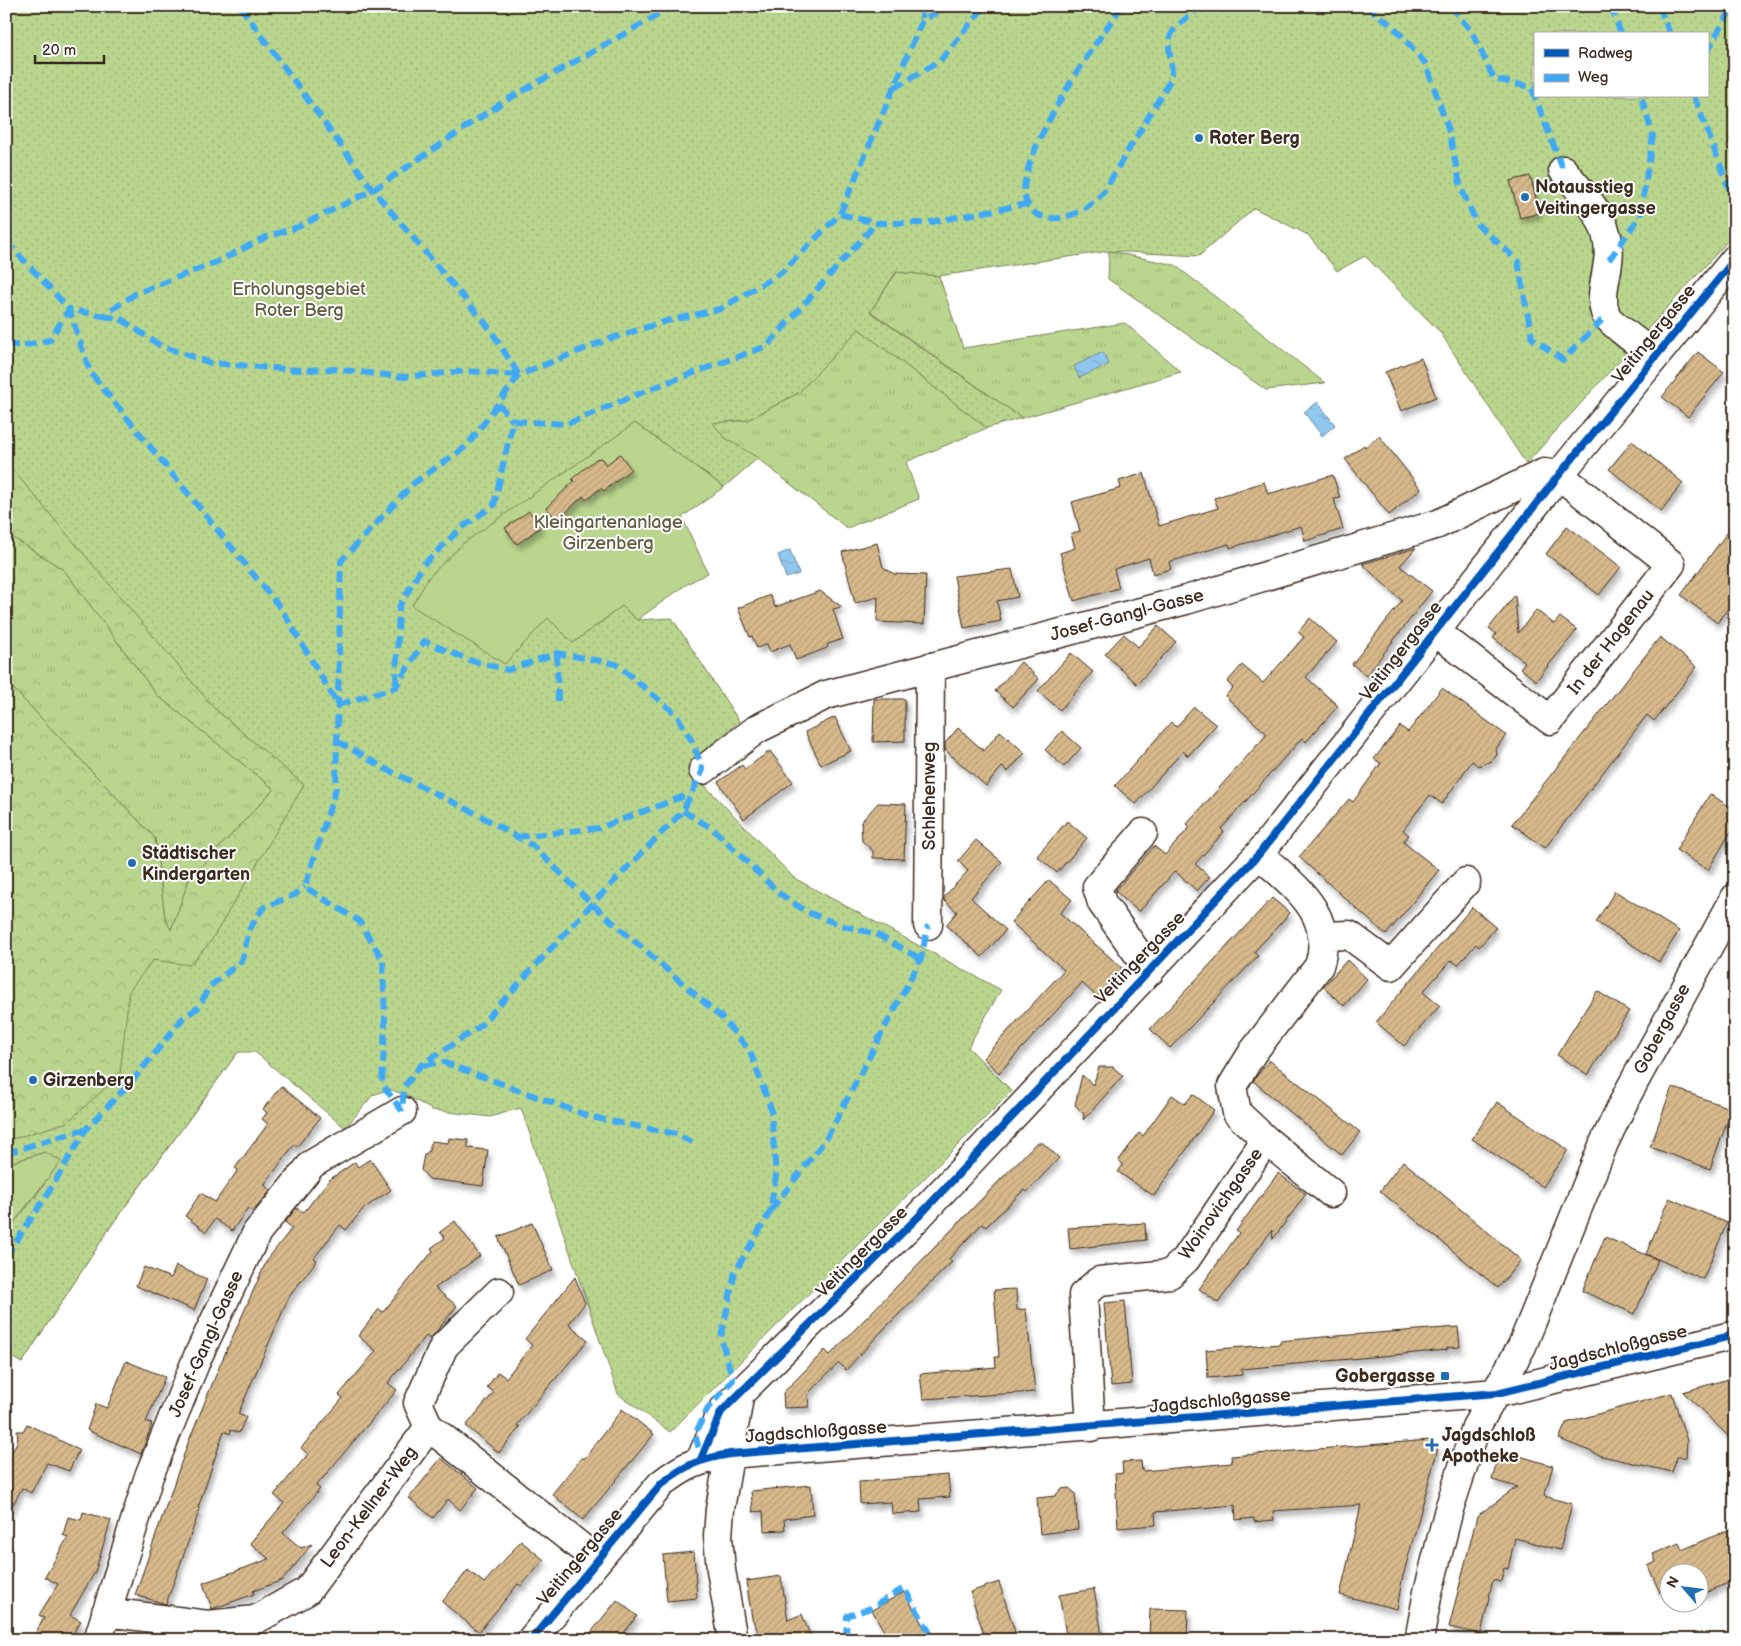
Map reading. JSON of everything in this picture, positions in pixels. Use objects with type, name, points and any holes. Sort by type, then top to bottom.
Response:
[{"type":"street","points":[[1563,170],[1599,214],[1609,237],[1609,260],[1602,294],[1606,316],[1655,356]]},
{"type":"street","name":"Veitingergasse","points":[[531,1640],[661,1484],[682,1468],[702,1459],[721,1412],[919,1216],[1259,854],[1559,475],[1735,259]]},
{"type":"street","name":"Josef-Gangl-Gasse","points":[[703,770],[757,729],[826,695],[1186,600],[1429,526],[1544,473],[1559,475]]},
{"type":"street","name":"In der Hagenau","points":[[1436,632],[1550,720],[1671,564],[1559,475]]},
{"type":"street","name":"Schlehenweg","points":[[928,925],[930,667]]},
{"type":"street","points":[[1143,833],[1097,886],[1102,903],[1150,971]]},
{"type":"street","name":"Woinovichgasse","points":[[1091,1427],[1083,1295],[1099,1281],[1170,1274],[1186,1259],[1266,1140],[1237,1113],[1232,1086],[1253,1052],[1319,966],[1324,951],[1324,936],[1319,918],[1309,902],[1259,854]]},
{"type":"street","points":[[1324,936],[1349,935],[1391,966],[1466,882]]},
{"type":"street","name":"Gobergasse","points":[[1419,1640],[1428,1592],[1449,1509],[1476,1427],[1522,1346],[1607,1137],[1628,1093],[1735,898]]},
{"type":"street","name":"Josef-Gangl-Gasse","points":[[98,1640],[149,1476],[198,1356],[256,1232],[312,1164],[402,1111]]},
{"type":"street","points":[[1266,1140],[1331,1192]]},
{"type":"street","points":[[429,1427],[418,1403],[444,1346],[498,1292]]},
{"type":"street","name":"Jagdschloßgasse","points":[[702,1459],[730,1454],[1091,1427],[1497,1393],[1735,1335]]},
{"type":"street","points":[[733,1640],[721,1570],[718,1536],[720,1509],[740,1392]]},
{"type":"street","name":"Leon-Kellner-Weg","points":[[106,1612],[208,1625],[254,1620],[307,1592],[429,1427],[597,1560]]},
{"type":"green space","name":"Erholungsgebiet Roter Berg","points":[[6,6],[1735,6],[1735,133],[1726,146],[1735,157],[1735,233],[1526,464],[1440,332],[1365,256],[1337,271],[1308,235],[1254,208],[1199,256],[1109,251],[939,276],[896,272],[870,312],[1022,418],[987,428],[859,329],[798,393],[748,420],[713,423],[724,437],[758,458],[724,487],[635,423],[548,618],[573,643],[622,606],[637,620],[672,618],[739,721],[689,769],[794,878],[1001,990],[968,1047],[1012,1091],[670,1432],[618,1394],[521,1108],[490,1117],[432,1110],[408,1096],[389,1089],[373,1095],[345,1128],[255,1052],[238,1052],[111,1226],[22,1363],[6,1354],[6,1233],[44,1185],[45,1152],[6,1164],[6,1141],[68,1122],[120,1074],[129,991],[153,960],[190,965],[211,941],[304,785],[214,708],[6,462]]},
{"type":"green space","points":[[1109,251],[1175,265],[1325,383],[1266,390],[1108,279]]},
{"type":"green space","points":[[897,272],[939,276],[963,348],[1125,323],[1181,372],[1022,418],[870,311]]},
{"type":"green space","points":[[859,329],[987,428],[906,462],[919,499],[847,528],[758,459],[724,437],[712,423],[748,420],[798,393]]},
{"type":"green space","points":[[6,419],[316,766],[238,1052],[111,1226],[22,1363],[6,1354],[6,1233],[44,1185],[45,1152],[6,1164],[6,681],[155,838],[165,918],[171,930],[189,880],[274,789],[157,695],[64,570],[6,533]]},
{"type":"green space","name":"Kleingartenanlage Girzenberg","points":[[635,423],[724,487],[682,517],[708,573],[687,584],[637,620],[622,606],[573,643],[548,618],[505,664],[412,606],[429,577],[465,542]]},
{"type":"green space","points":[[6,533],[64,570],[157,695],[274,789],[189,880],[171,931],[165,918],[155,838],[6,681]]},
{"type":"green space","points":[[45,1152],[61,1161],[6,1233],[6,1164]]},
{"type":"water","points":[[1103,352],[1109,364],[1079,378],[1074,366]]},
{"type":"water","points":[[1318,402],[1335,425],[1322,436],[1304,412]]},
{"type":"water","points":[[790,550],[799,574],[786,578],[778,555]]},
{"type":"building","name":"Notausstieg Veitingergasse","points":[[1530,176],[1540,213],[1520,218],[1510,181]]},
{"type":"building","points":[[1698,352],[1724,372],[1688,417],[1662,397]]},
{"type":"building","points":[[1421,358],[1436,397],[1401,411],[1385,372]]},
{"type":"building","points":[[1379,436],[1421,489],[1389,515],[1345,459]]},
{"type":"building","points":[[1632,441],[1683,483],[1661,511],[1609,469]]},
{"type":"building","points":[[620,454],[631,469],[604,491],[601,488],[586,500],[583,496],[558,520],[546,508],[574,481],[572,479],[596,459],[601,458],[606,465]]},
{"type":"building","points":[[1144,473],[1159,526],[1218,508],[1214,498],[1264,482],[1268,494],[1333,475],[1340,498],[1334,499],[1343,529],[1305,541],[1301,526],[1230,548],[1229,544],[1169,562],[1171,569],[1153,574],[1149,558],[1114,569],[1119,588],[1074,601],[1060,553],[1075,548],[1071,534],[1080,531],[1072,502],[1121,488],[1119,481]]},
{"type":"building","points":[[529,511],[541,527],[517,544],[505,528]]},
{"type":"building","points":[[1735,522],[1735,599],[1717,623],[1681,595]]},
{"type":"building","points":[[1567,526],[1621,567],[1599,595],[1546,554]]},
{"type":"building","points":[[877,543],[883,567],[894,574],[926,575],[924,624],[877,622],[878,597],[855,603],[842,552]]},
{"type":"building","points":[[1416,548],[1400,566],[1432,591],[1366,676],[1352,664],[1402,601],[1362,564]]},
{"type":"building","points":[[1012,569],[1018,597],[997,601],[1001,621],[964,628],[954,576]]},
{"type":"building","points":[[820,591],[842,607],[833,609],[843,639],[828,644],[827,648],[796,660],[790,644],[770,652],[767,644],[757,648],[752,636],[750,637],[738,608],[770,595],[775,607]]},
{"type":"building","points":[[1515,595],[1518,633],[1536,610],[1554,624],[1560,617],[1577,630],[1536,681],[1520,668],[1525,662],[1493,638],[1496,634],[1489,628]]},
{"type":"building","points":[[1310,618],[1337,642],[1306,677],[1338,706],[1306,742],[1302,738],[1221,829],[1224,832],[1195,864],[1210,877],[1197,891],[1175,871],[1139,912],[1115,891],[1154,846],[1165,855],[1190,827],[1187,824],[1267,734],[1225,696],[1233,688],[1227,682],[1242,665],[1263,683],[1304,637],[1298,632]]},
{"type":"building","points":[[1158,626],[1176,642],[1137,684],[1105,654],[1124,634],[1138,647]]},
{"type":"building","points":[[1660,637],[1697,667],[1654,721],[1647,715],[1545,848],[1512,824]]},
{"type":"building","points":[[1071,653],[1093,672],[1060,710],[1038,691]]},
{"type":"building","points":[[1021,662],[1039,679],[1013,707],[995,691]]},
{"type":"building","points":[[1442,688],[1506,735],[1496,749],[1497,755],[1492,761],[1478,766],[1472,761],[1442,804],[1430,795],[1403,830],[1409,835],[1403,842],[1439,870],[1386,935],[1299,857],[1349,799],[1353,802],[1381,763],[1374,759],[1400,726],[1408,732]]},
{"type":"building","points":[[874,699],[905,699],[905,741],[873,742]]},
{"type":"building","points":[[1194,707],[1216,725],[1188,756],[1183,751],[1136,804],[1115,786],[1171,722],[1176,727]]},
{"type":"building","points":[[835,717],[851,751],[821,765],[805,732]]},
{"type":"building","points":[[958,728],[984,751],[1000,731],[1025,753],[1008,772],[1002,767],[986,786],[945,750],[945,743]]},
{"type":"building","points":[[1062,731],[1081,748],[1064,767],[1045,750]]},
{"type":"building","points":[[770,751],[793,782],[744,819],[718,782],[742,765],[745,769]]},
{"type":"building","points":[[1710,794],[1735,810],[1735,825],[1708,870],[1676,850]]},
{"type":"building","points":[[878,803],[906,804],[904,859],[873,858],[873,851],[862,841],[861,822]]},
{"type":"building","points":[[1067,821],[1087,838],[1057,873],[1037,856]]},
{"type":"building","points":[[976,840],[1002,862],[971,898],[1006,930],[982,957],[946,925],[957,912],[944,900],[944,897],[968,871],[958,861]]},
{"type":"building","points":[[1049,880],[1072,900],[1060,913],[1122,968],[1097,997],[1082,983],[999,1073],[983,1058],[1064,970],[1011,922]]},
{"type":"building","points":[[1615,891],[1679,931],[1659,962],[1596,922]]},
{"type":"building","points":[[1272,898],[1290,913],[1254,952],[1258,956],[1170,1048],[1150,1029]]},
{"type":"building","points":[[1472,907],[1496,928],[1479,947],[1476,944],[1458,965],[1451,960],[1423,992],[1440,1006],[1404,1046],[1376,1022]]},
{"type":"building","points":[[1347,960],[1367,979],[1344,1006],[1323,987]]},
{"type":"building","points":[[1597,991],[1629,1011],[1588,1075],[1557,1055]]},
{"type":"building","points":[[1269,1060],[1360,1132],[1342,1155],[1253,1081]]},
{"type":"building","points":[[1099,1067],[1113,1067],[1123,1076],[1083,1120],[1084,1114],[1075,1105],[1082,1075],[1093,1085]]},
{"type":"building","points":[[281,1086],[320,1118],[297,1147],[294,1145],[264,1185],[271,1190],[253,1212],[248,1208],[232,1231],[215,1219],[206,1232],[185,1216],[201,1193],[215,1202],[238,1170],[235,1168],[268,1124],[262,1119],[267,1113],[263,1109]]},
{"type":"building","points":[[1672,1087],[1732,1109],[1710,1169],[1650,1147]]},
{"type":"building","points":[[1193,1094],[1214,1110],[1154,1196],[1118,1172],[1123,1165],[1119,1160],[1139,1133],[1143,1136],[1172,1095],[1185,1104]]},
{"type":"building","points":[[1497,1102],[1568,1150],[1543,1187],[1472,1139]]},
{"type":"building","points":[[449,1138],[468,1140],[468,1148],[488,1150],[483,1186],[429,1179],[421,1170],[424,1155],[429,1151],[431,1141],[448,1143]]},
{"type":"building","points":[[1036,1143],[1043,1143],[1059,1158],[1027,1192],[1024,1190],[986,1227],[982,1224],[949,1259],[952,1262],[883,1330],[846,1370],[839,1363],[818,1383],[808,1394],[809,1407],[784,1408],[783,1393],[825,1350],[830,1355]]},
{"type":"building","points":[[370,1159],[391,1190],[363,1209],[346,1230],[340,1225],[314,1258],[317,1260],[289,1297],[238,1414],[246,1417],[239,1433],[231,1430],[230,1434],[224,1431],[198,1508],[200,1509],[166,1604],[135,1595],[188,1443],[220,1365],[267,1260],[292,1228],[285,1222],[296,1208],[304,1212],[329,1180],[355,1162],[358,1167]]},
{"type":"building","points":[[1403,1161],[1521,1260],[1498,1288],[1380,1191]]},
{"type":"building","points":[[1278,1173],[1306,1194],[1273,1239],[1272,1230],[1218,1303],[1199,1289],[1239,1233],[1236,1231]]},
{"type":"building","points":[[1669,1198],[1727,1223],[1703,1279],[1646,1254]]},
{"type":"building","points":[[455,1221],[480,1256],[435,1288],[457,1306],[430,1339],[426,1336],[388,1383],[397,1390],[316,1486],[320,1489],[283,1533],[301,1548],[312,1544],[283,1580],[253,1591],[254,1594],[212,1609],[203,1583],[269,1559],[250,1543],[284,1503],[274,1495],[308,1454],[301,1448],[343,1398],[339,1395],[376,1351],[358,1336],[379,1309],[383,1312],[433,1251],[431,1248],[445,1238],[440,1232]]},
{"type":"building","points":[[532,1223],[553,1270],[519,1285],[498,1237]]},
{"type":"building","points":[[1145,1223],[1146,1240],[1070,1249],[1068,1228]]},
{"type":"building","points":[[1605,1237],[1658,1260],[1635,1314],[1582,1291]]},
{"type":"building","points":[[176,1266],[207,1279],[194,1310],[136,1286],[144,1267],[171,1278]]},
{"type":"building","points":[[575,1277],[585,1303],[569,1324],[588,1340],[517,1425],[520,1427],[499,1453],[466,1426],[494,1392],[487,1387],[498,1372],[506,1378],[532,1345],[525,1339]]},
{"type":"building","points":[[1016,1289],[1017,1310],[1026,1309],[1035,1392],[923,1399],[920,1374],[996,1367],[995,1357],[999,1357],[994,1290]]},
{"type":"building","points":[[1125,1301],[1132,1384],[1111,1386],[1104,1303]]},
{"type":"building","points":[[1458,1327],[1460,1347],[1447,1348],[1447,1350],[1242,1369],[1242,1375],[1208,1378],[1206,1350],[1280,1344],[1280,1341],[1323,1337]]},
{"type":"building","points":[[126,1361],[165,1377],[146,1422],[152,1424],[141,1454],[87,1430],[96,1404],[107,1408]]},
{"type":"building","points":[[1735,1377],[1735,1443],[1683,1392]]},
{"type":"building","points":[[1672,1393],[1687,1441],[1686,1457],[1677,1457],[1672,1472],[1602,1456],[1559,1439],[1566,1423]]},
{"type":"building","points":[[622,1409],[654,1434],[583,1520],[552,1494],[582,1457],[584,1459]]},
{"type":"building","points":[[27,1424],[79,1450],[69,1471],[47,1463],[31,1493],[22,1488],[6,1517],[6,1463],[18,1440],[17,1431],[23,1431]]},
{"type":"building","points":[[1430,1440],[1438,1448],[1402,1580],[1397,1609],[1340,1595],[1361,1505],[1273,1511],[1274,1520],[1254,1522],[1254,1518],[1236,1520],[1235,1505],[1155,1512],[1156,1525],[1118,1528],[1115,1474],[1123,1473],[1122,1462],[1141,1461],[1142,1471],[1232,1463],[1231,1456]]},
{"type":"building","points":[[1500,1450],[1553,1466],[1544,1496],[1572,1504],[1560,1550],[1515,1538],[1508,1569],[1504,1568],[1501,1582],[1493,1580],[1481,1634],[1449,1627],[1477,1516],[1517,1487],[1492,1480]]},
{"type":"building","points":[[441,1458],[478,1488],[460,1510],[448,1499],[433,1518],[409,1498]]},
{"type":"building","points":[[948,1475],[950,1497],[920,1499],[921,1512],[892,1514],[891,1502],[860,1504],[859,1482]]},
{"type":"building","points":[[811,1485],[813,1515],[784,1519],[785,1530],[764,1531],[763,1511],[753,1512],[751,1491]]},
{"type":"building","points":[[1069,1488],[1075,1493],[1078,1529],[1040,1534],[1037,1498],[1055,1496],[1061,1489]]},
{"type":"building","points":[[83,1512],[111,1520],[95,1572],[70,1615],[81,1621],[69,1640],[49,1640],[36,1632],[44,1618],[39,1615],[58,1584],[45,1577],[68,1537],[63,1535],[68,1517],[81,1520]]},
{"type":"building","points":[[1735,1527],[1735,1580],[1708,1592],[1708,1564],[1658,1564],[1658,1588],[1648,1566],[1656,1562],[1653,1554],[1679,1543],[1682,1550]]},
{"type":"building","points":[[521,1541],[544,1560],[521,1586],[518,1584],[479,1632],[442,1602],[468,1570],[484,1583]]},
{"type":"building","points":[[694,1552],[697,1598],[667,1601],[663,1555]]},
{"type":"building","points":[[781,1576],[788,1620],[802,1614],[812,1640],[748,1640],[748,1637],[758,1632],[752,1618],[746,1581]]},
{"type":"building","points":[[999,1582],[1015,1632],[986,1640],[970,1592]]},
{"type":"building","points":[[1094,1589],[1103,1640],[1067,1640],[1059,1595]]},
{"type":"building","points":[[904,1592],[931,1640],[889,1640],[872,1610]]},
{"type":"building","points":[[617,1600],[637,1616],[618,1640],[585,1640]]},
{"type":"building","points":[[1150,1609],[1188,1610],[1187,1640],[1149,1640]]},
{"type":"marked path","points":[[240,6],[373,190],[490,329],[519,375]]},
{"type":"marked path","points":[[6,345],[26,345],[50,340],[69,309],[103,316],[135,294],[219,261],[266,237],[298,227],[373,190],[503,102],[674,6]]},
{"type":"marked path","points":[[922,6],[922,21]]},
{"type":"marked path","points":[[402,1111],[382,1084],[385,1025],[383,960],[359,921],[305,887],[336,788],[341,561],[414,483],[467,446],[519,375],[609,339],[667,321],[720,309],[781,273],[840,214],[922,21],[946,6]]},
{"type":"marked path","points":[[894,88],[940,61],[985,6]]},
{"type":"marked path","points":[[1122,6],[1063,95],[1036,147],[1028,170],[1024,193],[1030,208],[1038,215],[1054,218],[1069,216],[1084,209],[1100,196],[1171,79],[1172,68],[1169,44],[1172,33],[1201,6]]},
{"type":"marked path","points":[[1366,6],[1394,27],[1426,64],[1448,128],[1461,188],[1477,224],[1518,261],[1532,338],[1563,360],[1606,316]]},
{"type":"marked path","points":[[1450,6],[1472,32],[1494,79],[1534,88]]},
{"type":"marked path","points":[[1611,6],[1620,32]]},
{"type":"marked path","points":[[1659,6],[1669,32]]},
{"type":"marked path","points":[[1708,50],[1733,6]]},
{"type":"marked path","points":[[1532,89],[1534,94]]},
{"type":"marked path","points":[[1535,98],[1563,170]]},
{"type":"marked path","points":[[1609,260],[1640,216],[1653,136],[1642,98]]},
{"type":"marked path","points":[[1695,98],[1735,204]]},
{"type":"marked path","points":[[840,214],[876,223],[926,223],[1027,204]]},
{"type":"marked path","points":[[396,684],[399,607],[423,565],[460,529],[494,505],[513,421],[567,424],[650,389],[767,346],[876,223]]},
{"type":"marked path","points":[[6,241],[69,309],[90,372],[282,610],[338,705],[396,687],[424,641],[469,660],[508,670],[557,653],[616,664],[676,714],[693,743],[703,770],[683,811],[592,904],[479,1027],[421,1065],[404,1087],[402,1111]]},
{"type":"marked path","points":[[103,316],[121,319],[161,346],[211,363],[298,370],[334,369],[404,377],[467,371],[519,375]]},
{"type":"marked path","points":[[498,404],[513,421]]},
{"type":"marked path","points":[[557,653],[558,705]]},
{"type":"marked path","points":[[337,741],[384,768],[479,815],[533,846],[592,904],[721,1017],[750,1051],[771,1109],[776,1175],[770,1212],[735,1272],[721,1338],[733,1380],[708,1408],[695,1434],[701,1457]]},
{"type":"marked path","points":[[516,837],[599,828],[690,794]]},
{"type":"marked path","points":[[683,811],[713,829],[780,894],[807,912],[840,925],[876,934],[921,959]]},
{"type":"marked path","points":[[6,1257],[50,1190],[86,1129],[134,1079],[183,1018],[199,1007],[209,987],[242,961],[249,930],[263,908],[294,895],[305,887]]},
{"type":"marked path","points":[[771,1210],[826,1139],[921,959],[928,925]]},
{"type":"marked path","points":[[424,1065],[443,1062],[591,1117],[676,1134],[697,1145]]},
{"type":"marked path","points":[[6,1153],[86,1129]]},
{"type":"marked path","points":[[846,1638],[847,1616],[871,1608],[904,1588],[934,1640]]},
{"type":"cycle path","points":[[701,1459],[721,1412],[919,1216],[1259,854],[1559,475],[1735,259]]},
{"type":"cycle path","points":[[531,1640],[661,1484],[685,1467],[710,1458],[730,1454],[1497,1393],[1735,1335]]},
{"type":"place","name":"Roter Berg","points":[[1199,138]]},
{"type":"place","name":"Notausstieg Veitingergasse","points":[[1525,197]]},
{"type":"place","name":"Städtischer Kindergarten","points":[[132,863]]},
{"type":"place","name":"Girzenberg","points":[[33,1080]]},
{"type":"place","name":"Gobergasse","points":[[1445,1376]]},
{"type":"place","name":"Jagdschloß Apotheke","points":[[1432,1445]]}]
